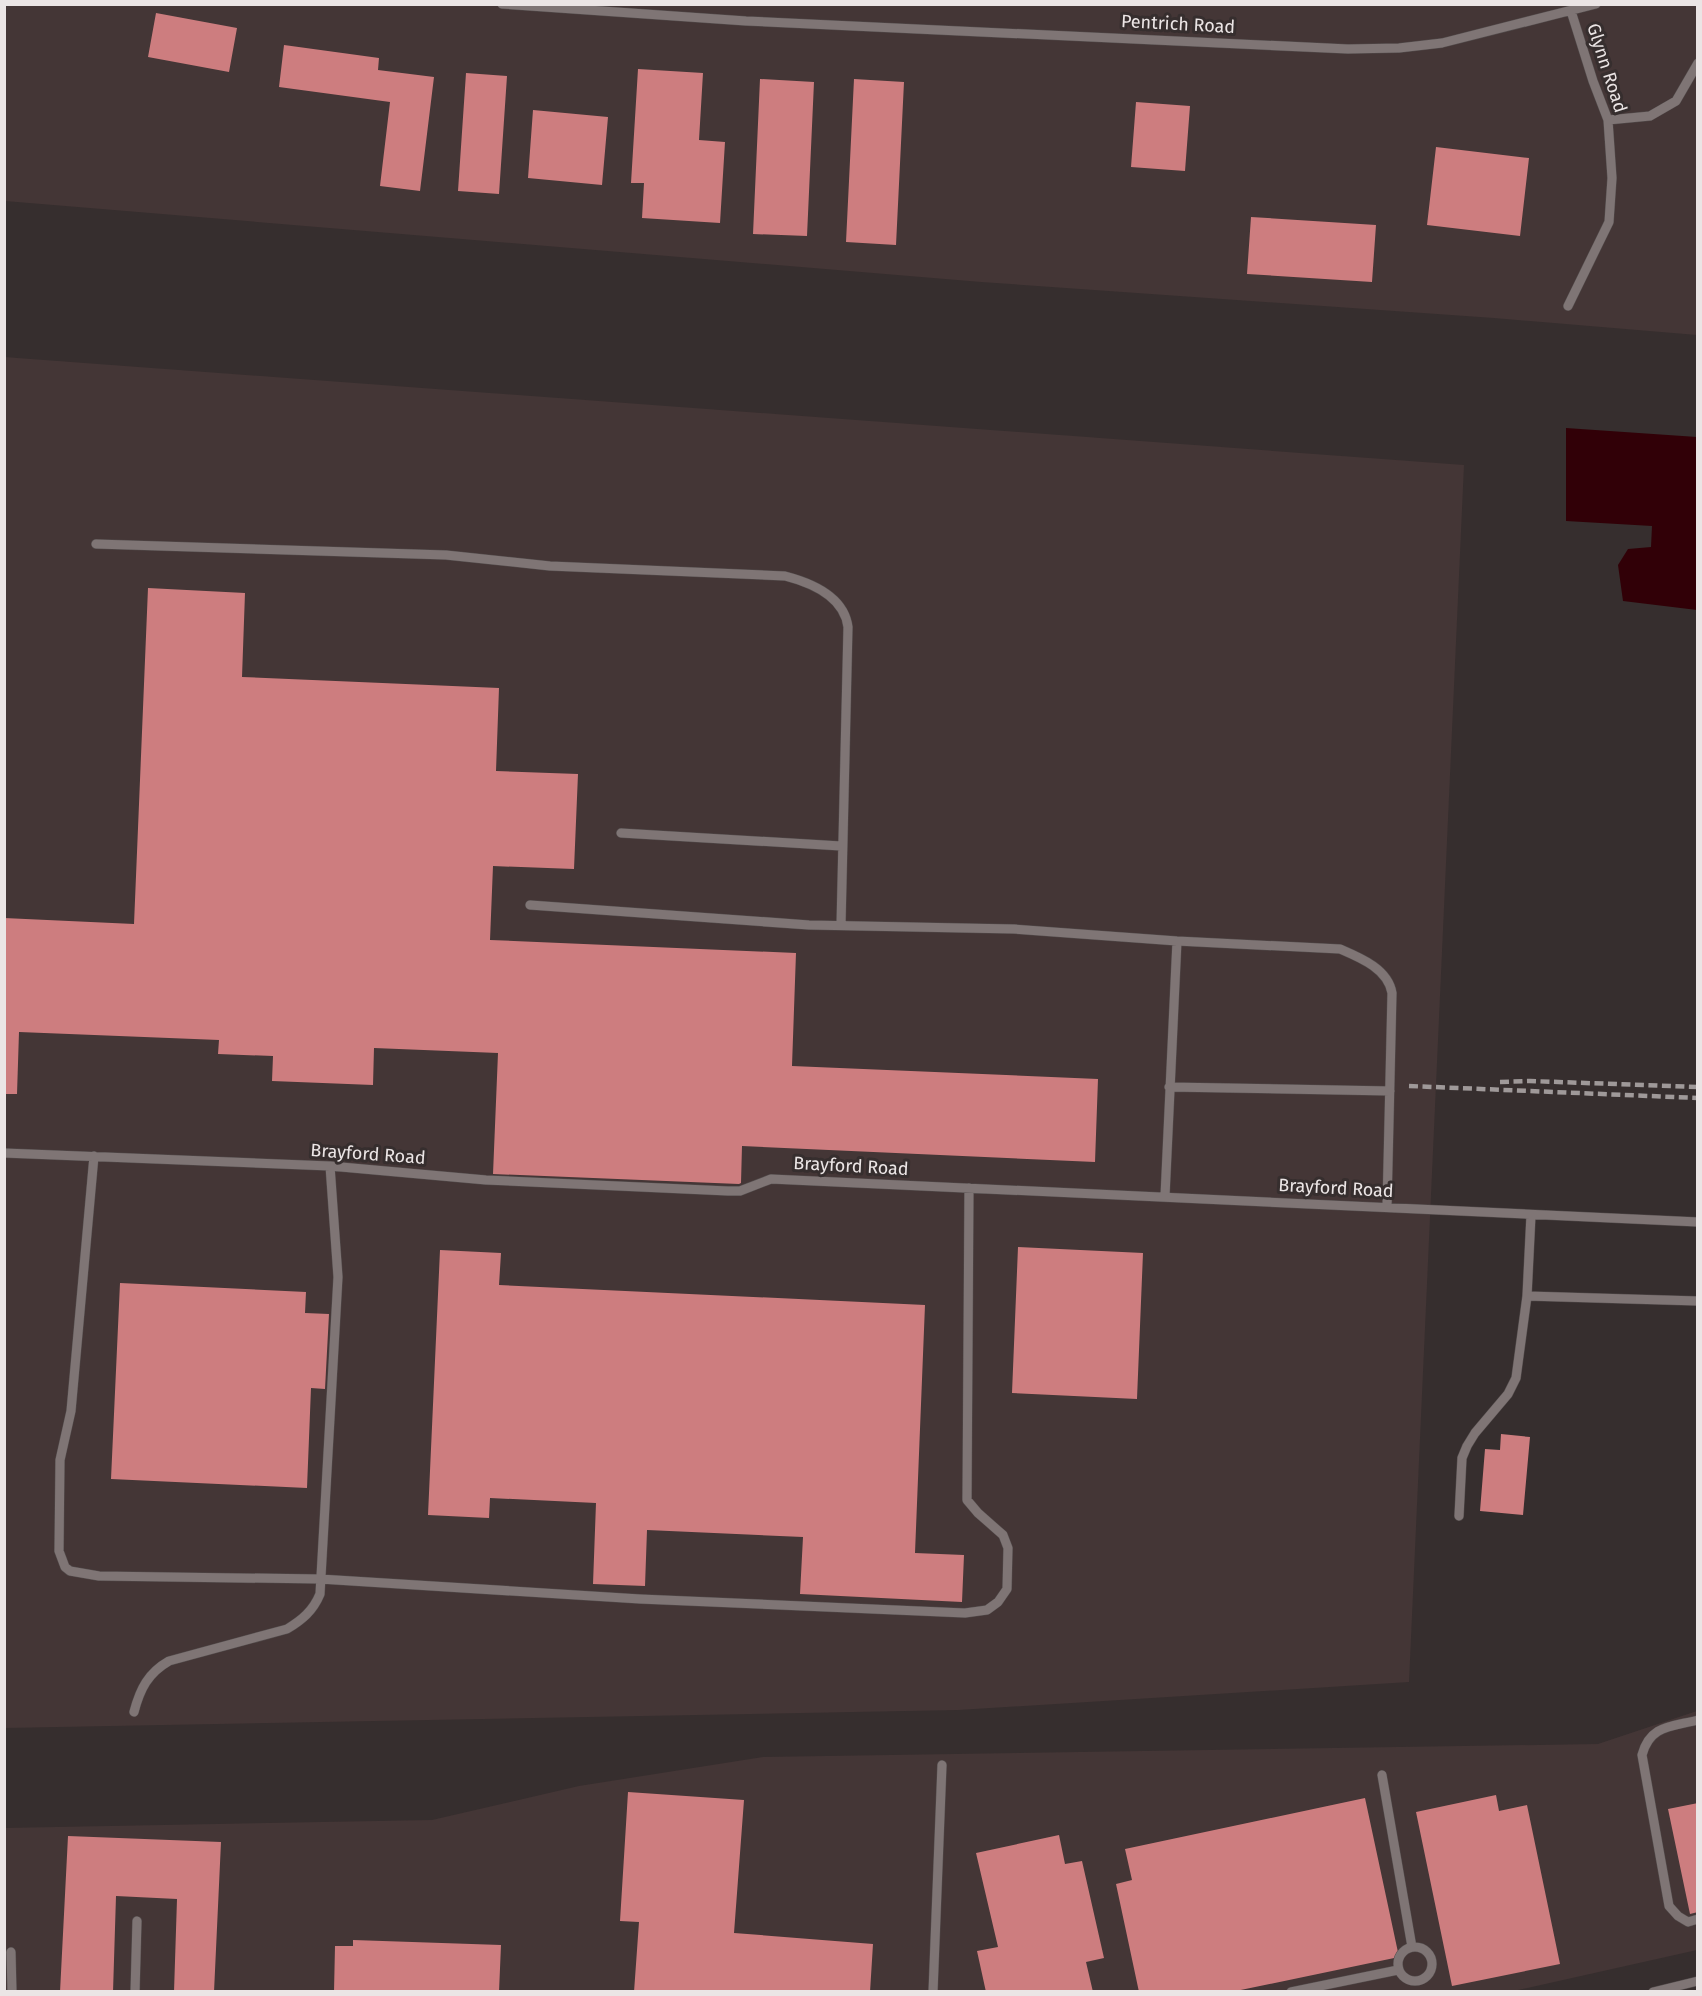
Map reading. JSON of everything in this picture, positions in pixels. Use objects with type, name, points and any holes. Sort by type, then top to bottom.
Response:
[{"type":"lane","name":"Pentrich Road","points":[[501,4],[746,21],[1348,49],[1399,48],[1442,43],[1596,4]]},
{"type":"lane","name":"Glynn Road","points":[[1569,306],[1609,222],[1612,178],[1608,120],[1571,11]]},
{"type":"lane","points":[[1608,120],[1650,116],[1676,101],[1698,63]]},
{"type":"lane","points":[[96,544],[446,555],[550,566],[785,576],[823,591],[841,606],[847,615],[848,627],[841,846],[841,925]]},
{"type":"lane","points":[[621,833],[841,846]]},
{"type":"lane","points":[[530,905],[809,925],[1014,929],[1340,950],[1367,962],[1390,982],[1392,993],[1387,1207]]},
{"type":"lane","points":[[1165,1196],[1177,941]]},
{"type":"lane","points":[[1169,1087],[1390,1091]]},
{"type":"lane","name":"Brayford Road","points":[[4,1153],[330,1166],[486,1180],[728,1191],[740,1191],[771,1179],[1698,1222]]},
{"type":"lane","points":[[94,1156],[70,1411],[60,1460],[59,1551],[61,1559],[70,1571],[99,1576],[320,1579],[640,1599],[965,1613],[987,1610],[998,1602],[1007,1589],[1008,1548],[1003,1535],[967,1500],[969,1188]]},
{"type":"lane","points":[[134,1712],[144,1684],[158,1668],[169,1661],[287,1629],[303,1619],[316,1604],[320,1594],[338,1277],[330,1166]]},
{"type":"lane","points":[[1459,1516],[1462,1458],[1475,1433],[1504,1400],[1516,1378],[1527,1296],[1531,1215]]},
{"type":"lane","points":[[1527,1296],[1698,1301]]},
{"type":"lane","points":[[1698,1720],[1654,1732],[1645,1742],[1642,1755],[1669,1906],[1678,1916],[1688,1922],[1698,1919]]},
{"type":"lane","points":[[933,1992],[942,1765]]},
{"type":"lane","points":[[1382,1775],[1412,1947]]},
{"type":"lane","points":[[135,1992],[137,1921]]},
{"type":"lane","points":[[1412,1947],[1419,1947],[1430,1955],[1432,1961],[1430,1973],[1426,1978],[1413,1982],[1402,1976],[1398,1970],[1397,1963],[1400,1955],[1412,1947]]},
{"type":"lane","points":[[11,1952],[12,1992]]},
{"type":"lane","points":[[1291,1992],[1398,1970]]},
{"type":"lane","points":[[1653,1992],[1698,1981]]},
{"type":"shaded area","points":[[4,5],[1697,5],[1697,335],[1494,318],[981,282],[5,201]]},
{"type":"shaded area","points":[[4,357],[1464,465],[1409,1682],[958,1710],[5,1728]]},
{"type":"shaded area","points":[[1566,428],[1697,437],[1697,610],[1623,601],[1618,565],[1628,549],[1651,547],[1652,526],[1566,521]]},
{"type":"shaded area","points":[[1697,1711],[1697,1950],[1509,1992],[5,1991],[4,1828],[432,1820],[579,1786],[763,1757],[1598,1744]]},
{"type":"building","points":[[156,13],[237,28],[229,72],[148,57]]},
{"type":"building","points":[[284,45],[379,58],[378,70],[434,77],[420,191],[380,186],[390,102],[279,87]]},
{"type":"building","points":[[638,69],[703,73],[699,140],[725,142],[720,223],[642,218],[644,183],[631,183]]},
{"type":"building","points":[[466,73],[507,76],[499,194],[458,191]]},
{"type":"building","points":[[760,79],[814,82],[807,236],[753,234]]},
{"type":"building","points":[[854,79],[904,82],[896,245],[846,242]]},
{"type":"building","points":[[1136,102],[1190,106],[1185,171],[1131,167]]},
{"type":"building","points":[[533,110],[608,117],[602,185],[528,178]]},
{"type":"building","points":[[1436,147],[1529,158],[1520,236],[1427,225]]},
{"type":"building","points":[[1251,217],[1376,225],[1372,282],[1247,274]]},
{"type":"building","points":[[148,588],[245,593],[242,677],[499,688],[496,771],[578,774],[574,869],[493,866],[490,940],[796,953],[792,1066],[1098,1079],[1095,1162],[742,1146],[741,1183],[739,1184],[493,1174],[498,1053],[374,1048],[373,1085],[272,1081],[273,1056],[218,1054],[219,1040],[19,1032],[17,1094],[4,1094],[4,918],[134,924]]},
{"type":"building","points":[[1018,1247],[1143,1253],[1137,1399],[1012,1393]]},
{"type":"building","points":[[440,1250],[501,1253],[499,1285],[925,1305],[915,1553],[964,1555],[962,1602],[800,1594],[803,1537],[647,1530],[645,1586],[593,1584],[596,1503],[490,1498],[489,1518],[428,1515]]},
{"type":"building","points":[[120,1283],[306,1292],[305,1313],[329,1314],[325,1389],[311,1388],[307,1488],[111,1479]]},
{"type":"building","points":[[1501,1434],[1530,1437],[1523,1515],[1480,1511],[1485,1449],[1500,1450]]},
{"type":"building","points":[[628,1792],[744,1800],[734,1933],[873,1944],[870,1992],[634,1992],[639,1922],[620,1921]]},
{"type":"building","points":[[1496,1795],[1499,1811],[1527,1805],[1560,1964],[1452,1986],[1416,1812]]},
{"type":"building","points":[[1365,1798],[1399,1957],[1231,1992],[1139,1992],[1116,1884],[1132,1880],[1125,1849]]},
{"type":"building","points":[[1698,1803],[1698,1912],[1690,1914],[1668,1809]]},
{"type":"building","points":[[1059,1835],[1065,1864],[1082,1861],[1104,1958],[1086,1962],[1093,1992],[986,1992],[977,1951],[998,1947],[976,1853]]},
{"type":"building","points":[[68,1836],[221,1842],[214,1992],[174,1992],[177,1899],[116,1896],[113,1992],[60,1992]]},
{"type":"building","points":[[353,1940],[501,1945],[499,1992],[334,1992],[335,1946],[353,1946]]},
{"type":"railway","points":[[1500,1082],[1698,1087]]},
{"type":"railway","points":[[1409,1086],[1698,1098]]}]
